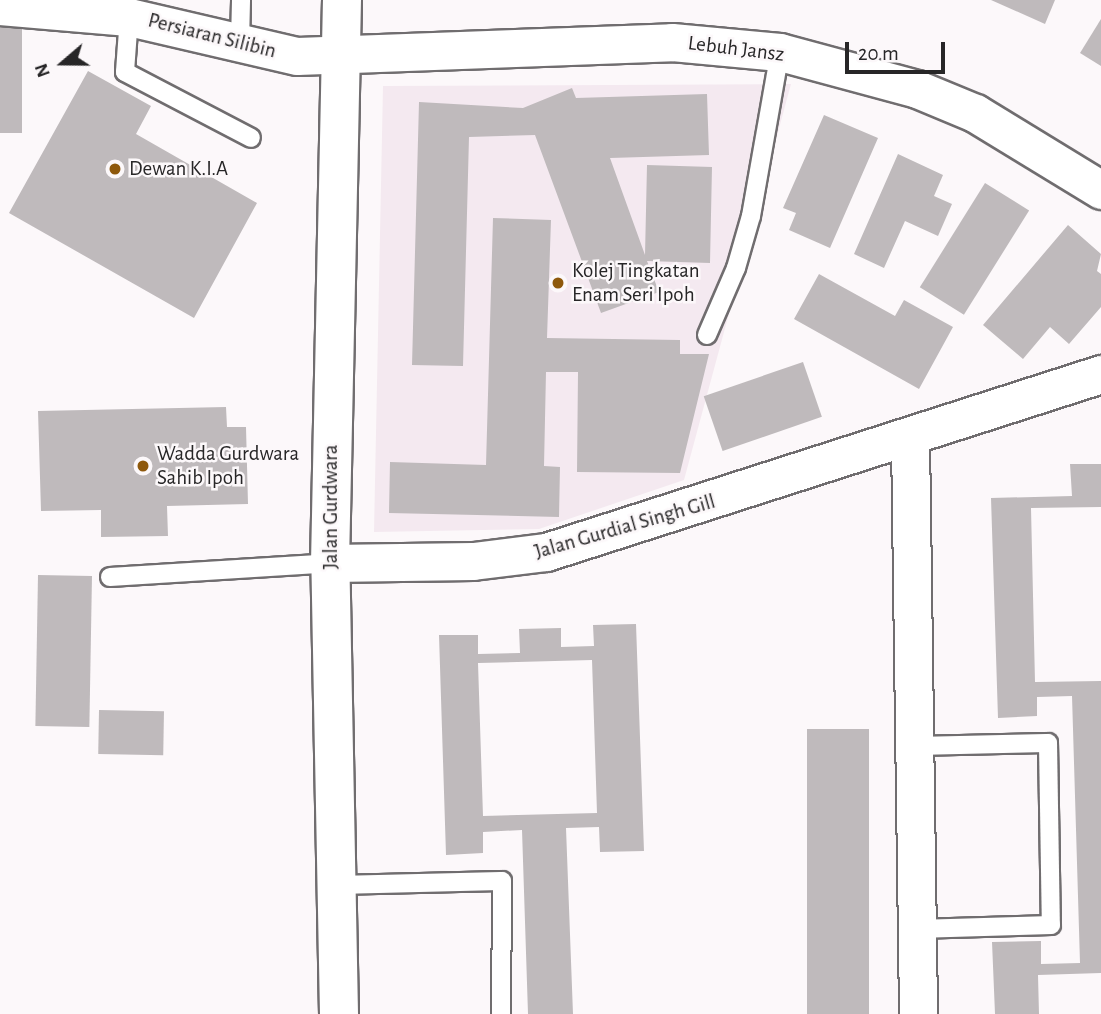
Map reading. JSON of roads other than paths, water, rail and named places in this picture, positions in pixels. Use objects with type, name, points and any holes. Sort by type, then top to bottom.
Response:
[{"type":"street","name":"Jalan Gurdwara","points":[[339,1014],[330,564],[342,0]]},
{"type":"street","name":"Persiaran Silibin","points":[[0,6],[130,16],[297,56],[341,57]]},
{"type":"street","name":"Lebuh Jansz","points":[[341,57],[672,42],[780,52],[917,89],[975,113],[1101,190]]},
{"type":"street","name":"Jalan Gurdial Singh Gill","points":[[330,564],[473,561],[546,552],[910,438],[1101,374]]},
{"type":"street","points":[[910,438],[918,1014]]},
{"type":"lane","points":[[240,42],[241,0]]},
{"type":"lane","points":[[130,16],[125,72],[251,138]]},
{"type":"lane","points":[[707,335],[736,268],[751,216],[780,52]]},
{"type":"lane","points":[[110,577],[330,564]]},
{"type":"lane","points":[[914,747],[1048,743],[1051,925],[917,929]]},
{"type":"lane","points":[[336,885],[502,881],[500,1014]]},
{"type":"place","name":"Dewan K.I.A","points":[[115,169]]},
{"type":"place","name":"Kolej Tingkatan Enam Seri Ipoh","points":[[558,283]]},
{"type":"place","name":"Wadda Gurdwara Sahib Ipoh","points":[[143,466]]}]
